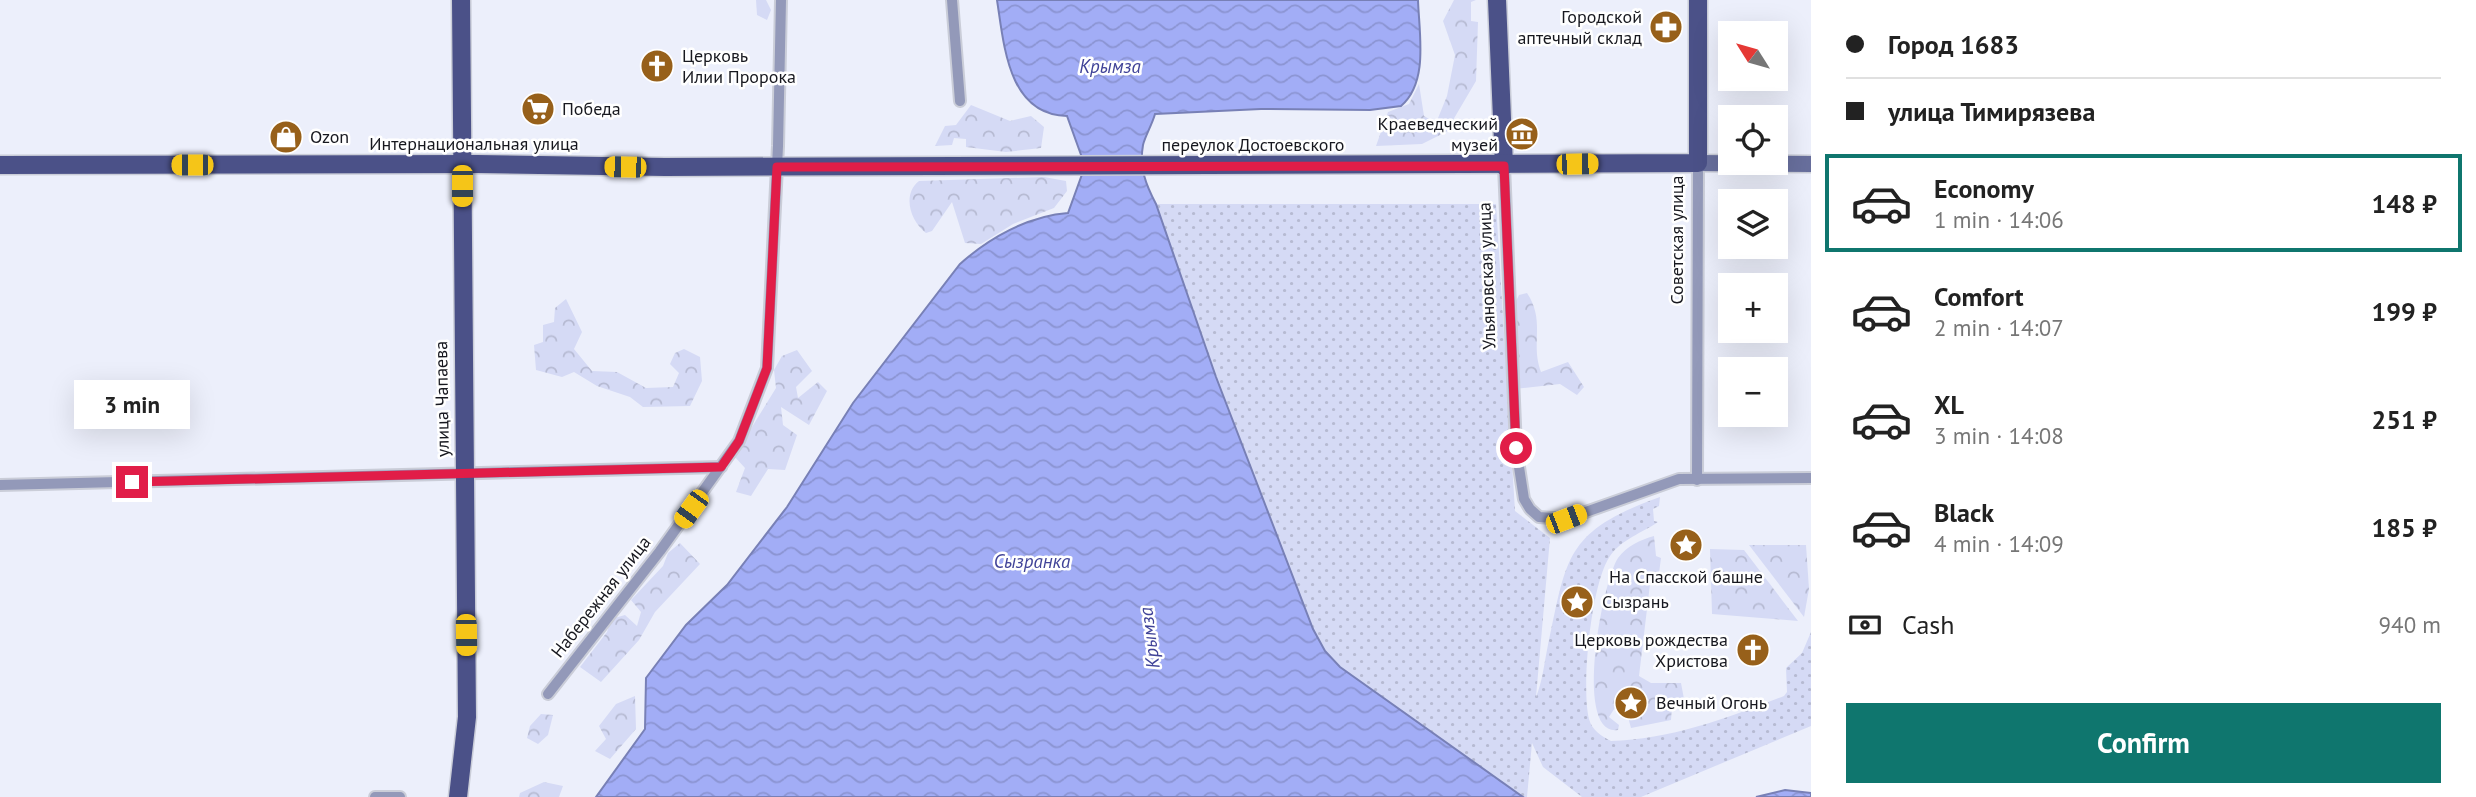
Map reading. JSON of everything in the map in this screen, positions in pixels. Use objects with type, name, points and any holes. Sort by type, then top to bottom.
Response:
[{"type":"main road","name":"улица Чапаева","points":[[458,797],[467,717],[461,0]]},
{"type":"main road","name":"Ульяновская улица","points":[[1497,0],[1504,166]]},
{"type":"main road","name":"Советская улица","points":[[1698,0],[1698,163]]},
{"type":"main road","name":"переулок Достоевского","points":[[1073,166],[1698,163]]},
{"type":"main road","name":"Интернациональная улица","points":[[0,165],[1073,166]]},
{"type":"street","name":"Набережная улица","points":[[548,694],[660,551],[739,441],[767,368],[777,167],[780,0]]},
{"type":"street","points":[[952,0],[960,101]]},
{"type":"street","name":"переулок Достоевского","points":[[1698,163],[1811,164]]},
{"type":"street","name":"Советская улица","points":[[1697,480],[1698,163]]},
{"type":"street","name":"Ульяновская улица","points":[[1504,166],[1516,448],[1524,499],[1530,509],[1539,517],[1566,519],[1662,484],[1679,479],[1697,480]]},
{"type":"street","points":[[0,485],[721,467]]},
{"type":"street","points":[[1697,480],[1811,478]]},
{"type":"street","points":[[375,797],[400,797]]},
{"type":"green space","points":[[756,0],[766,0],[771,10],[767,20],[757,15]]},
{"type":"green space","points":[[1454,0],[1476,0],[1471,2],[1471,21],[1478,22],[1476,81],[1446,132],[1422,144],[1376,146],[1388,112],[1409,104],[1419,84],[1424,116],[1436,123],[1447,96],[1455,55],[1443,21]]},
{"type":"green space","points":[[971,105],[1010,121],[1031,116],[1044,127],[1041,148],[1006,152],[966,147],[966,139],[954,138],[952,145],[935,146],[945,126],[956,125]]},
{"type":"green space","points":[[1044,177],[1066,181],[1067,191],[1054,208],[1013,224],[981,244],[965,243],[952,202],[932,231],[926,233],[912,215],[911,193],[919,181]]},
{"type":"green space","points":[[1156,204],[1496,204],[1515,511],[1550,538],[1536,697],[1559,592],[1575,552],[1587,537],[1604,523],[1660,497],[1659,506],[1653,509],[1654,521],[1658,522],[1615,550],[1603,569],[1593,611],[1587,660],[1587,704],[1592,726],[1600,735],[1611,741],[1633,740],[1677,732],[1784,696],[1787,692],[1786,668],[1802,653],[1811,632],[1811,726],[1641,797],[1582,797],[1543,767],[1532,743],[1527,797],[1523,797],[1340,667],[1325,651],[1313,629],[1216,377]]},
{"type":"green space","points":[[1527,293],[1536,314],[1537,352],[1541,372],[1568,362],[1584,387],[1577,395],[1560,384],[1514,389],[1513,307],[1519,295]]},
{"type":"green space","points":[[566,299],[582,332],[574,349],[592,371],[617,372],[646,388],[673,387],[679,373],[670,364],[675,353],[684,349],[700,357],[702,381],[690,406],[643,407],[630,397],[597,386],[574,372],[562,377],[536,370],[534,345],[543,342],[543,325],[554,322],[555,308]]},
{"type":"green space","points":[[797,350],[812,371],[796,387],[798,398],[818,382],[827,391],[809,425],[781,407],[783,425],[797,435],[785,470],[768,469],[751,496],[736,492],[745,468],[734,456],[776,388],[774,370],[782,356]]},
{"type":"green space","points":[[1654,536],[1656,556],[1661,558],[1658,581],[1650,584],[1639,676],[1651,683],[1681,683],[1684,699],[1665,702],[1672,707],[1671,720],[1631,728],[1628,717],[1637,715],[1649,700],[1629,686],[1609,717],[1619,725],[1618,730],[1604,726],[1597,709],[1594,685],[1599,625],[1605,596],[1618,558],[1634,544]]},
{"type":"green space","points":[[680,543],[700,564],[655,612],[639,640],[601,682],[580,667],[607,632],[611,619],[625,615],[637,626],[641,612],[631,600],[663,566],[668,553]]},
{"type":"green space","points":[[1749,545],[1806,545],[1809,589],[1804,617]]},
{"type":"green space","points":[[1710,549],[1744,550],[1798,621],[1712,614]]},
{"type":"green space","points":[[635,696],[636,729],[610,759],[595,751],[606,739],[599,726],[616,704]]},
{"type":"green space","points":[[541,714],[553,715],[548,735],[538,744],[527,738],[530,726]]},
{"type":"green space","points":[[544,782],[563,786],[559,797],[519,797],[520,793]]},
{"type":"water","name":"Сызранка","points":[[997,0],[1418,0],[1419,71],[1410,96],[1401,106],[1370,110],[1261,109],[1155,114],[1143,145],[1143,169],[1216,377],[1313,629],[1325,651],[1340,667],[1523,797],[596,797],[645,729],[646,678],[686,625],[727,585],[787,507],[853,403],[960,264],[983,245],[1010,230],[1038,219],[1068,213],[1085,166],[1067,116],[1047,113],[1032,104],[1021,91],[1007,56]]},
{"type":"water","points":[[1785,790],[1811,793],[1811,797],[1756,797]]},
{"type":"place","name":"Городской аптечный склад","points":[[1666,27]]},
{"type":"place","name":"Церковь Илии Пророка","points":[[657,66]]},
{"type":"place","name":"Победа","points":[[538,109]]},
{"type":"place","name":"Краеведческий музей","points":[[1522,134]]},
{"type":"place","name":"Ozon","points":[[286,137]]},
{"type":"place","name":"На Спасской башне","points":[[1686,545]]},
{"type":"place","name":"Сызрань","points":[[1577,602]]},
{"type":"place","name":"Церковь рождества Христова","points":[[1753,650]]},
{"type":"place","name":"Вечный Огонь","points":[[1631,703]]},
{"type":"route","points":[[132,482],[721,467],[739,441],[767,368],[777,167],[1504,166],[1516,448]]},
{"type":"water label","name":"Крымза","points":[[1110,66]]},
{"type":"water label","name":"Крымза","points":[[1149,638]]}]
